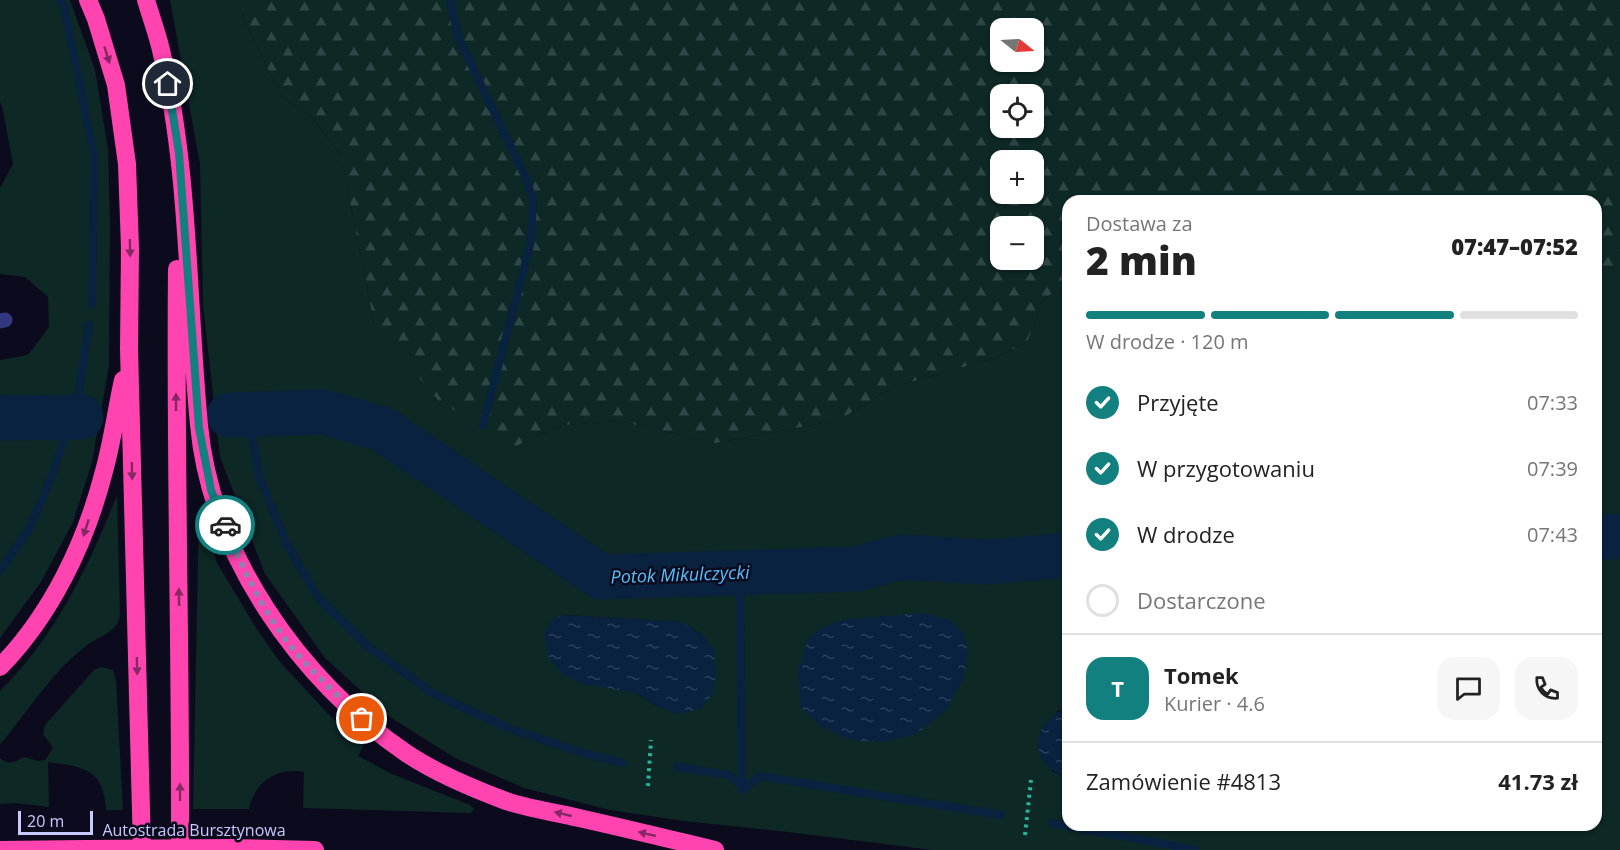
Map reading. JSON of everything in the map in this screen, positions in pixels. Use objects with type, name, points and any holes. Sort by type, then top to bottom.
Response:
[{"type":"highway","points":[[88,0],[116,85],[128,164],[129,349],[142,850]]},
{"type":"highway","points":[[146,0],[161,48],[179,153],[199,428],[211,490],[237,555],[273,621],[318,677],[362,719],[408,754],[458,780],[507,801],[714,850]]},
{"type":"highway","points":[[179,153],[176,407],[181,712],[180,850]]},
{"type":"highway","points":[[0,667],[16,650],[55,594],[82,538],[104,474],[129,349]]},
{"type":"highway","name":"Autostrada Bursztynowa","points":[[0,850],[231,848],[315,850]]},
{"type":"path","points":[[648,786],[651,740]]},
{"type":"path","points":[[1025,835],[1031,780]]},
{"type":"green space","points":[[0,0],[70,0],[95,70],[108,149],[110,223],[109,366],[92,462],[73,522],[41,582],[0,638],[0,360],[28,355],[49,327],[48,297],[25,277],[0,274],[0,188],[13,164],[0,102]]},
{"type":"green space","points":[[170,0],[241,0],[244,19],[281,96],[313,119],[341,155],[374,324],[514,447],[562,425],[619,421],[716,443],[839,420],[893,387],[998,357],[1027,342],[1045,298],[1062,288],[1062,710],[1057,711],[1052,771],[1062,776],[1062,831],[1602,831],[1602,268],[1620,269],[1620,850],[933,850],[684,821],[610,810],[524,788],[455,758],[390,717],[325,658],[265,574],[220,457],[203,304],[200,164]],"holes":[[[564,615],[682,622],[703,635],[656,706],[637,693]]]},
{"type":"green space","points":[[241,0],[1620,0],[1620,269],[1602,268],[1602,195],[1062,195],[1062,288],[1045,298],[1027,342],[998,357],[893,387],[839,420],[716,443],[619,421],[562,425],[514,447],[438,400],[374,324],[341,155],[313,119],[281,96],[244,19]]},
{"type":"green space","points":[[117,495],[120,612],[117,624],[86,646],[62,668],[0,745],[0,691],[38,648],[69,599],[95,548]]},
{"type":"green space","points":[[199,509],[217,563],[258,631],[280,662],[328,714],[364,745],[358,756],[392,774],[470,805],[474,809],[471,813],[303,808],[304,772],[294,771],[276,774],[269,778],[256,791],[249,809],[193,809]]},
{"type":"green space","points":[[101,667],[113,670],[116,680],[123,810],[106,810],[101,786],[90,772],[48,762],[49,807],[16,803],[0,804],[0,758],[9,763],[24,757],[38,761],[45,760],[53,748],[43,734],[45,725],[94,670]]},
{"type":"water","points":[[923,613],[950,620],[963,633],[968,653],[964,677],[946,710],[916,734],[883,742],[851,740],[820,726],[801,708],[798,670],[808,639],[824,626],[848,619]]},
{"type":"water","points":[[564,615],[682,622],[703,635],[714,651],[716,676],[712,695],[699,709],[678,714],[656,706],[637,693],[583,684],[564,675],[549,659],[545,632],[552,619]]},
{"type":"water","points":[[1062,710],[1062,776],[1044,763],[1038,743],[1043,728]]},
{"type":"waterway","points":[[60,0],[65,10],[94,155],[92,304]]},
{"type":"waterway","points":[[450,0],[458,37],[526,178],[533,200],[531,241],[483,425]]},
{"type":"waterway","points":[[75,417],[89,325]]},
{"type":"waterway","name":"Potok Mikulczycki","points":[[229,415],[324,412],[382,429],[601,577],[857,569],[900,557],[987,562],[1062,556]]},
{"type":"waterway","points":[[248,414],[259,476],[286,543],[319,599],[369,647],[434,694],[508,728],[583,753],[623,763]]},
{"type":"waterway","points":[[0,571],[30,527],[53,473],[71,417]]},
{"type":"waterway","name":"Potok Mikulczycki","points":[[0,418],[81,417]]},
{"type":"waterway","name":"Potok Mikulczycki","points":[[1602,538],[1620,536]]},
{"type":"waterway","points":[[740,573],[742,790]]},
{"type":"waterway","points":[[678,767],[729,775],[742,786]]},
{"type":"waterway","points":[[742,790],[760,776],[1001,815]]},
{"type":"waterway","points":[[1052,823],[1062,825]]},
{"type":"waterway","points":[[1095,831],[1196,850]]},
{"type":"way so far","points":[[225,525],[237,555],[273,621],[318,677],[362,719]]},
{"type":"route","points":[[168,84],[179,153],[199,428],[211,490],[225,525]]}]
